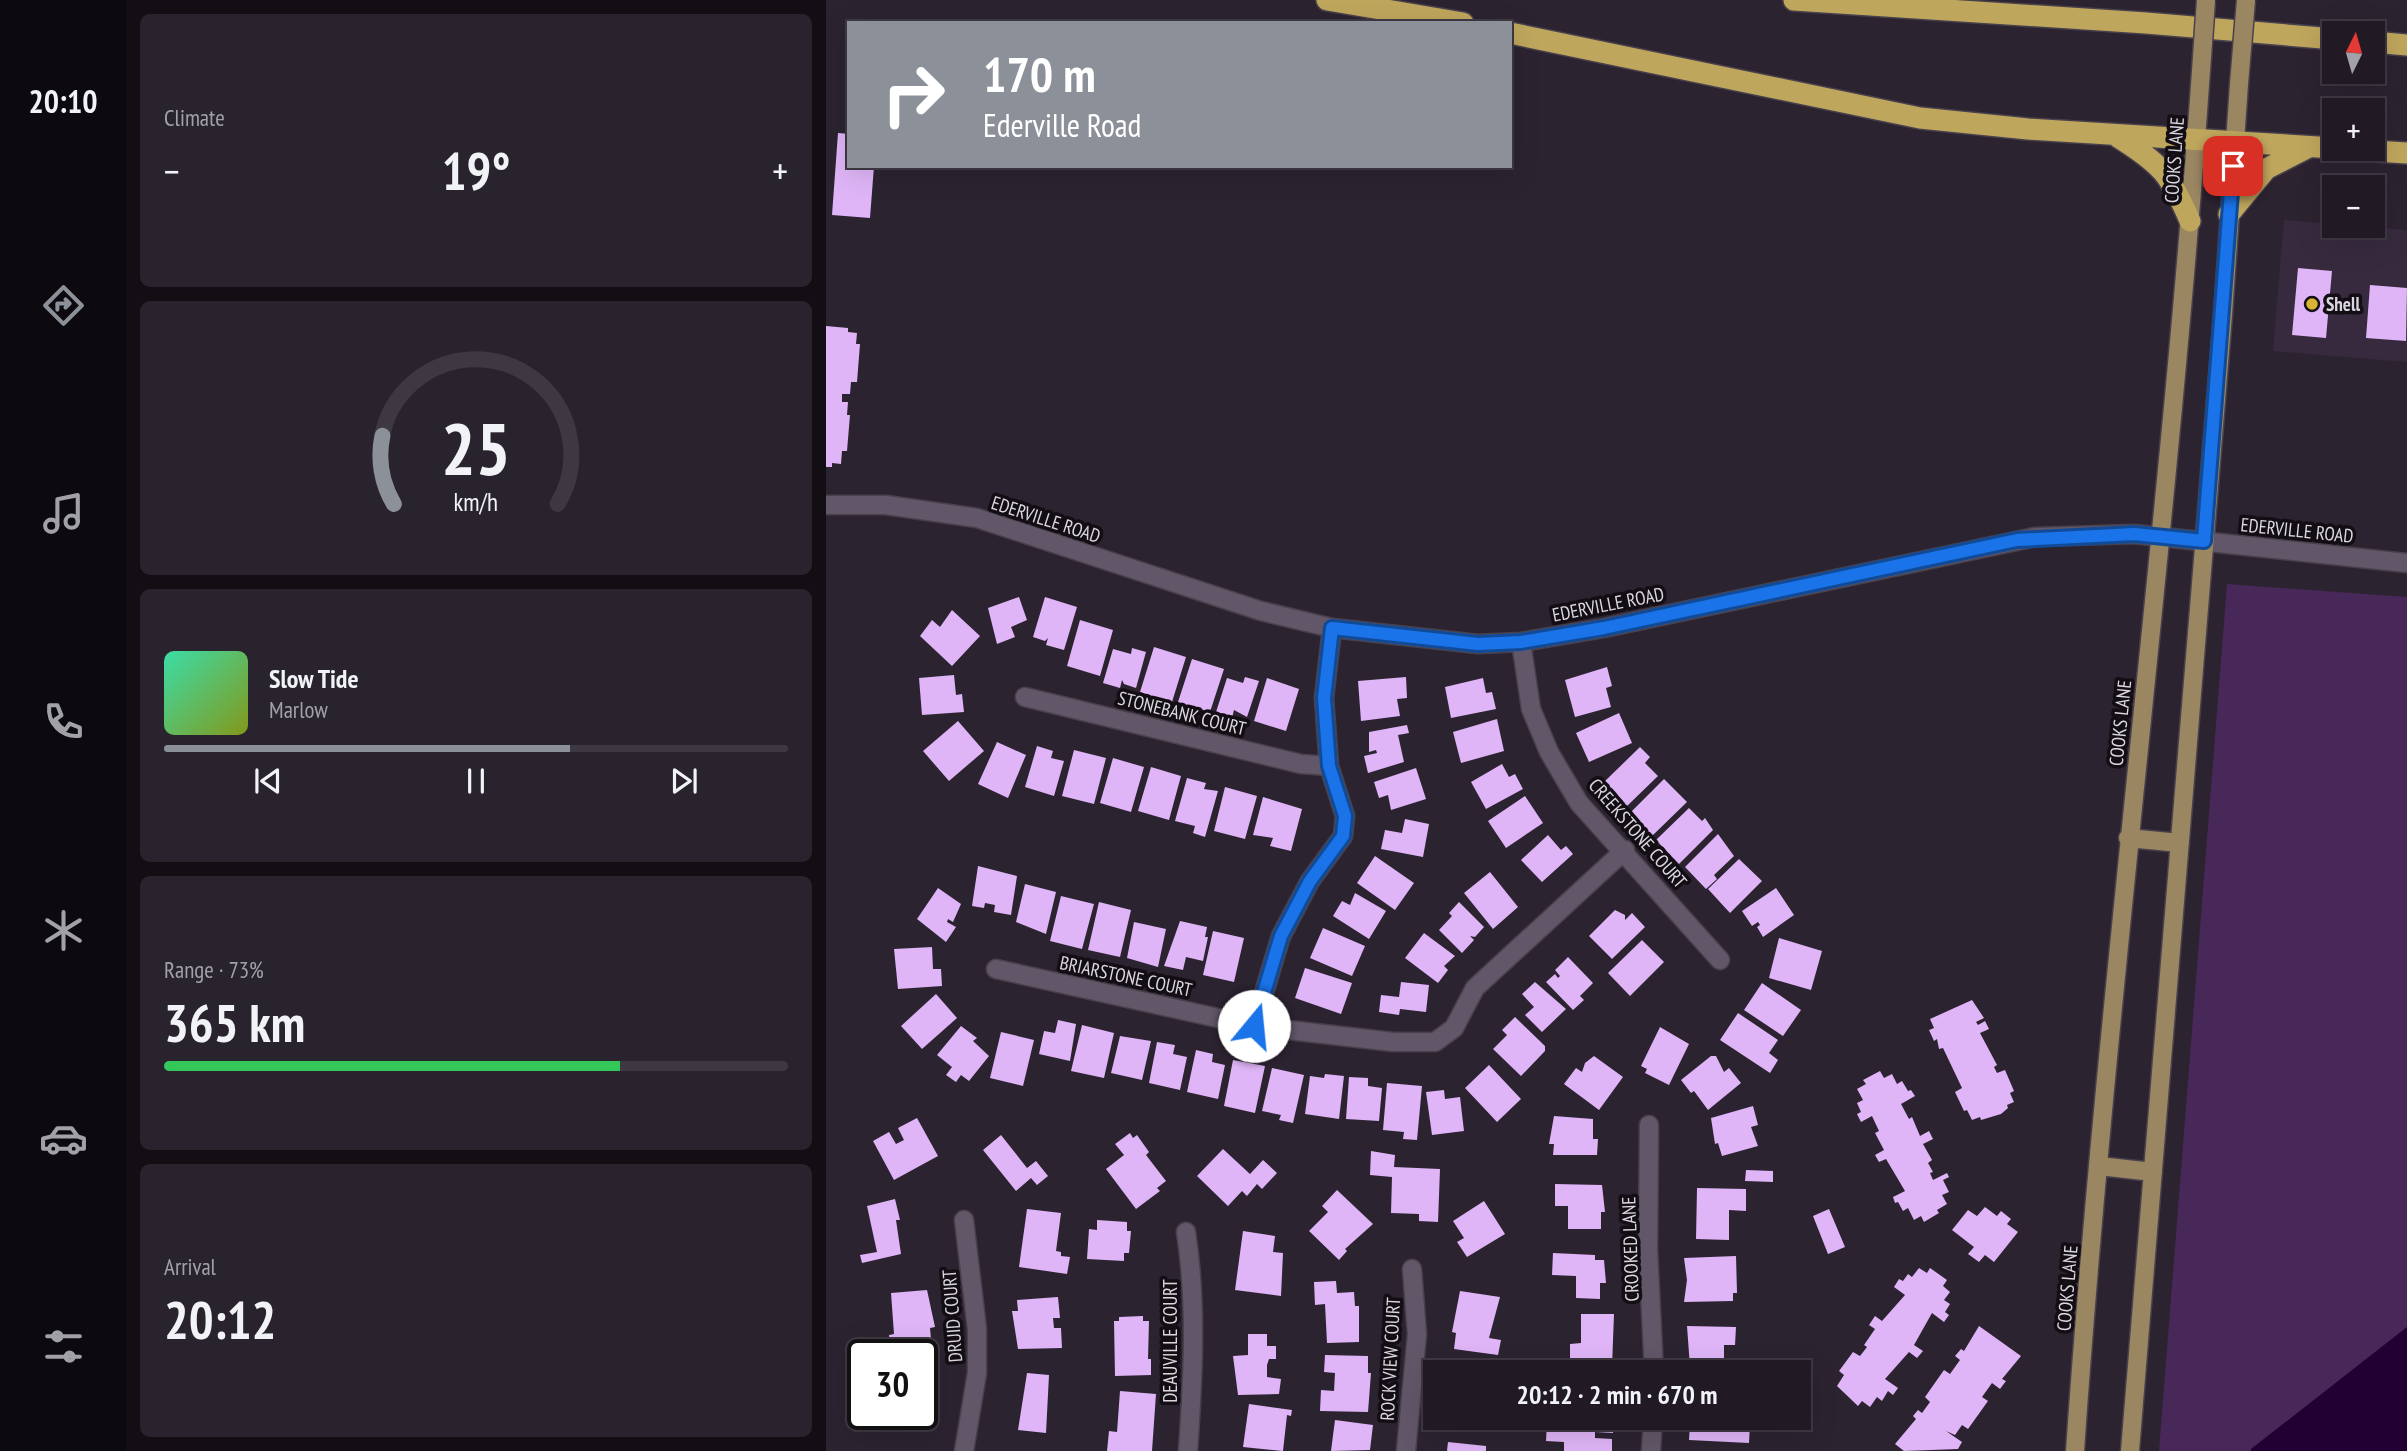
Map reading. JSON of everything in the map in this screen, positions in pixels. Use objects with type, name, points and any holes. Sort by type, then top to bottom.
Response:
[{"type":"highway","points":[[1327,0],[1451,21]]},
{"type":"highway","points":[[1794,0],[2146,23],[2322,38]]},
{"type":"highway","points":[[1512,33],[1920,118],[2322,147]]},
{"type":"highway","points":[[2385,43],[2407,45]]},
{"type":"highway","points":[[2113,134],[2161,166],[2176,188],[2190,221]]},
{"type":"highway","points":[[2229,214],[2266,169],[2311,147]]},
{"type":"highway","points":[[2385,152],[2407,153]]},
{"type":"main road","name":"COOKS LANE","points":[[2076,1451],[2128,838],[2190,221],[2206,0]]},
{"type":"main road","points":[[2130,1451],[2246,0]]},
{"type":"main road","points":[[2128,838],[2180,843]]},
{"type":"main road","points":[[2099,1166],[2152,1172]]},
{"type":"street","name":"EDERVILLE ROAD","points":[[826,505],[886,505],[977,518],[1261,611],[1332,628],[1478,644],[1521,642],[1604,628],[1999,542],[2099,534],[2160,537],[2407,563]]},
{"type":"street","points":[[1254,1026],[1281,936],[1310,881],[1343,836],[1345,816],[1329,766],[1324,698],[1332,628]]},
{"type":"street","name":"CREEKSTONE COURT","points":[[1521,642],[1531,709],[1549,752],[1579,803],[1625,850],[1720,960]]},
{"type":"street","name":"STONEBANK COURT","points":[[1025,696],[1301,764],[1329,766]]},
{"type":"street","name":"BRIARSTONE COURT","points":[[996,969],[1254,1026],[1393,1042],[1435,1042],[1454,1028],[1475,988],[1625,850]]},
{"type":"street","name":"CROOKED LANE","points":[[1649,1125],[1648,1250],[1653,1360]]},
{"type":"street","name":"DRUID COURT","points":[[964,1220],[977,1329],[977,1373],[964,1451]]},
{"type":"street","name":"DEAUVILLE COURT","points":[[1186,1232],[1192,1285],[1193,1377],[1188,1451]]},
{"type":"street","name":"ROCK VIEW COURT","points":[[1406,1451],[1417,1334],[1412,1269]]},
{"type":"street","points":[[1651,1451],[1652,1430]]},
{"type":"shaded area","points":[[2284,220],[2322,223],[2322,238],[2385,238],[2385,228],[2407,230],[2407,362],[2273,351]]},
{"type":"shaded area","points":[[2227,584],[2407,597],[2407,1451],[2159,1451]]},
{"type":"shaded area","points":[[2407,1327],[2407,1451],[2251,1451],[2251,1449]]},
{"type":"building","points":[[838,133],[847,134],[847,168],[874,168],[870,218],[832,215]]},
{"type":"building","name":"Shell","points":[[2298,268],[2332,271],[2326,338],[2292,335]]},
{"type":"building","points":[[2370,285],[2407,288],[2406,341],[2366,338]]},
{"type":"building","points":[[826,326],[848,328],[848,332],[857,333],[856,344],[860,344],[857,382],[851,382],[850,394],[842,394],[842,402],[848,402],[847,415],[850,415],[847,451],[842,451],[841,464],[832,463],[832,467],[826,467]]},
{"type":"building","points":[[1019,597],[1027,620],[1011,627],[1015,637],[997,644],[988,608]]},
{"type":"building","points":[[1045,597],[1077,607],[1064,650],[1046,645],[1048,638],[1045,641],[1033,637]]},
{"type":"building","points":[[952,610],[980,636],[952,666],[920,636],[932,620],[940,627]]},
{"type":"building","points":[[1080,620],[1113,630],[1100,676],[1067,666]]},
{"type":"building","points":[[1154,647],[1186,657],[1172,702],[1140,692]]},
{"type":"building","points":[[1132,648],[1146,652],[1136,688],[1124,684],[1122,680],[1120,688],[1103,683],[1113,649],[1131,654]]},
{"type":"building","points":[[1192,659],[1224,669],[1210,712],[1178,702]]},
{"type":"building","points":[[1607,667],[1612,686],[1606,688],[1611,707],[1575,717],[1565,680]]},
{"type":"building","points":[[954,675],[956,695],[962,694],[964,712],[922,715],[919,678]]},
{"type":"building","points":[[1245,677],[1259,681],[1247,717],[1234,710],[1232,718],[1216,712],[1227,678],[1243,683]]},
{"type":"building","points":[[1406,677],[1407,698],[1397,699],[1400,716],[1361,721],[1358,681]]},
{"type":"building","points":[[1267,678],[1299,689],[1286,731],[1254,721]]},
{"type":"building","points":[[1483,678],[1486,693],[1492,692],[1496,709],[1451,718],[1445,687]]},
{"type":"building","points":[[1619,713],[1632,743],[1589,762],[1576,733]]},
{"type":"building","points":[[1497,719],[1504,751],[1461,763],[1453,732]]},
{"type":"building","points":[[958,721],[984,751],[949,781],[923,751]]},
{"type":"building","points":[[1407,725],[1409,733],[1398,735],[1404,762],[1368,773],[1364,756],[1377,753],[1376,750],[1369,752],[1369,732]]},
{"type":"building","points":[[997,742],[1026,755],[1008,798],[978,784]]},
{"type":"building","points":[[1037,746],[1053,751],[1051,758],[1064,761],[1054,796],[1025,787]]},
{"type":"building","points":[[1640,747],[1650,757],[1645,763],[1658,776],[1626,807],[1603,783]]},
{"type":"building","points":[[1074,750],[1106,758],[1094,804],[1062,796]]},
{"type":"building","points":[[1113,758],[1144,767],[1131,812],[1100,803]]},
{"type":"building","points":[[1502,764],[1509,777],[1515,774],[1523,789],[1486,809],[1471,782]]},
{"type":"building","points":[[1151,767],[1181,776],[1169,820],[1138,811]]},
{"type":"building","points":[[1416,768],[1426,799],[1391,810],[1388,795],[1379,798],[1374,782]]},
{"type":"building","points":[[1187,778],[1206,783],[1204,789],[1218,791],[1205,837],[1193,833],[1195,826],[1175,821]]},
{"type":"building","points":[[1664,779],[1687,802],[1652,836],[1630,813]]},
{"type":"building","points":[[1225,787],[1257,796],[1245,839],[1214,831]]},
{"type":"building","points":[[1525,796],[1543,823],[1506,848],[1488,821]]},
{"type":"building","points":[[1263,797],[1302,809],[1291,851],[1270,846],[1273,838],[1253,835]]},
{"type":"building","points":[[1689,808],[1702,821],[1705,818],[1713,830],[1679,864],[1656,840]]},
{"type":"building","points":[[1405,819],[1429,824],[1423,857],[1381,849],[1385,830],[1402,833]]},
{"type":"building","points":[[1718,834],[1734,856],[1714,875],[1717,879],[1706,889],[1685,867]]},
{"type":"building","points":[[1548,835],[1561,850],[1566,846],[1573,854],[1542,882],[1521,860]]},
{"type":"building","points":[[1375,856],[1414,883],[1395,910],[1357,883]]},
{"type":"building","points":[[1739,859],[1762,881],[1730,913],[1708,889]]},
{"type":"building","points":[[978,866],[1017,876],[1011,915],[994,912],[995,905],[985,903],[984,908],[972,906]]},
{"type":"building","points":[[1490,872],[1518,907],[1493,929],[1464,893]]},
{"type":"building","points":[[1025,884],[1056,892],[1046,934],[1016,922]]},
{"type":"building","points":[[938,888],[961,904],[953,922],[948,919],[947,922],[956,927],[946,942],[917,919]]},
{"type":"building","points":[[1776,888],[1794,915],[1763,937],[1757,927],[1760,925],[1758,922],[1752,926],[1742,911]]},
{"type":"building","points":[[1355,893],[1386,911],[1369,939],[1333,916],[1342,901],[1350,905]]},
{"type":"building","points":[[1061,896],[1094,904],[1082,949],[1050,941]]},
{"type":"building","points":[[1099,902],[1131,910],[1120,957],[1088,950]]},
{"type":"building","points":[[1459,902],[1484,927],[1475,937],[1470,936],[1474,940],[1462,953],[1439,930],[1452,916],[1449,913]]},
{"type":"building","points":[[1615,910],[1625,915],[1625,920],[1632,913],[1645,927],[1612,959],[1589,936]]},
{"type":"building","points":[[1180,921],[1207,927],[1205,937],[1208,937],[1203,961],[1186,957],[1183,970],[1164,966]]},
{"type":"building","points":[[1134,922],[1166,929],[1158,967],[1127,958]]},
{"type":"building","points":[[1323,928],[1365,946],[1352,976],[1310,958]]},
{"type":"building","points":[[1213,931],[1244,938],[1234,982],[1203,975]]},
{"type":"building","points":[[1424,933],[1455,956],[1444,966],[1448,970],[1438,983],[1405,958]]},
{"type":"building","points":[[1779,938],[1822,951],[1811,990],[1769,978]]},
{"type":"building","points":[[1642,940],[1664,962],[1630,996],[1608,973]]},
{"type":"building","points":[[932,947],[933,969],[941,969],[942,986],[898,989],[894,949]]},
{"type":"building","points":[[1568,957],[1593,983],[1580,996],[1584,1000],[1573,1010],[1546,982],[1555,974],[1558,978],[1560,976],[1555,970]]},
{"type":"building","points":[[1305,968],[1352,983],[1341,1014],[1295,998]]},
{"type":"building","points":[[1401,982],[1429,985],[1426,1012],[1400,1009],[1399,1015],[1379,1012],[1381,995],[1399,997]]},
{"type":"building","points":[[1535,982],[1566,1009],[1542,1032],[1525,1015],[1534,1007],[1522,994]]},
{"type":"building","points":[[1762,983],[1801,1010],[1783,1036],[1744,1010]]},
{"type":"building","points":[[936,994],[957,1018],[922,1049],[901,1026]]},
{"type":"building","points":[[1972,1000],[1984,1018],[1976,1022],[1978,1025],[1985,1021],[1989,1029],[1980,1033],[1997,1065],[1994,1067],[1997,1073],[2005,1070],[2014,1091],[2010,1093],[2014,1102],[2007,1105],[2008,1108],[2001,1114],[1981,1120],[1980,1117],[1972,1120],[1967,1110],[1964,1111],[1955,1092],[1962,1088],[1943,1048],[1939,1049],[1937,1039],[1934,1041],[1929,1030],[1934,1028],[1930,1019]]},
{"type":"building","points":[[1738,1013],[1778,1040],[1769,1053],[1778,1060],[1770,1073],[1720,1040]]},
{"type":"building","points":[[1515,1017],[1545,1046],[1545,1051],[1521,1076],[1493,1049],[1507,1035],[1502,1030]]},
{"type":"building","points":[[1058,1020],[1076,1024],[1070,1061],[1039,1054],[1044,1031],[1055,1033]]},
{"type":"building","points":[[1082,1025],[1114,1033],[1104,1078],[1071,1071]]},
{"type":"building","points":[[961,1026],[977,1038],[973,1041],[989,1056],[969,1081],[961,1075],[956,1082],[946,1075],[952,1067],[937,1055]]},
{"type":"building","points":[[1660,1027],[1689,1044],[1669,1085],[1645,1073],[1647,1069],[1641,1066]]},
{"type":"building","points":[[1001,1032],[1034,1040],[1023,1086],[990,1078]]},
{"type":"building","points":[[1120,1036],[1151,1041],[1142,1080],[1111,1073]]},
{"type":"building","points":[[1157,1042],[1175,1045],[1173,1054],[1187,1057],[1180,1090],[1149,1083]]},
{"type":"building","points":[[1196,1050],[1213,1054],[1212,1062],[1225,1065],[1218,1099],[1187,1092]]},
{"type":"building","points":[[1594,1056],[1623,1077],[1599,1110],[1564,1084],[1576,1068],[1582,1072],[1585,1063]]},
{"type":"building","points":[[1711,1056],[1716,1056],[1724,1072],[1729,1068],[1741,1083],[1708,1110],[1694,1091],[1691,1093],[1681,1080]]},
{"type":"building","points":[[1233,1060],[1265,1066],[1255,1113],[1224,1106]]},
{"type":"building","points":[[1489,1065],[1521,1099],[1497,1122],[1465,1088]]},
{"type":"building","points":[[1272,1068],[1304,1075],[1293,1123],[1279,1120],[1281,1115],[1262,1111]]},
{"type":"building","points":[[1880,1071],[1884,1078],[1892,1074],[1897,1084],[1902,1081],[1915,1096],[1901,1104],[1909,1119],[1912,1117],[1920,1136],[1929,1131],[1933,1139],[1923,1144],[1932,1160],[1928,1163],[1933,1172],[1930,1173],[1933,1180],[1947,1173],[1949,1177],[1943,1180],[1949,1192],[1942,1195],[1947,1204],[1937,1210],[1939,1213],[1924,1222],[1921,1216],[1914,1220],[1908,1208],[1903,1211],[1898,1202],[1895,1203],[1893,1197],[1905,1191],[1886,1159],[1879,1162],[1875,1155],[1884,1150],[1875,1133],[1879,1131],[1872,1116],[1861,1122],[1857,1114],[1861,1112],[1857,1103],[1863,1100],[1857,1089],[1866,1084],[1863,1080]]},
{"type":"building","points":[[1325,1074],[1344,1076],[1339,1119],[1305,1114],[1310,1076],[1324,1078]]},
{"type":"building","points":[[1349,1077],[1368,1078],[1368,1086],[1382,1088],[1379,1121],[1346,1119]]},
{"type":"building","points":[[1387,1083],[1422,1086],[1417,1140],[1403,1139],[1404,1132],[1383,1130]]},
{"type":"building","points":[[1444,1090],[1445,1099],[1460,1097],[1464,1131],[1432,1135],[1426,1092]]},
{"type":"building","points":[[1753,1106],[1758,1125],[1751,1127],[1758,1146],[1722,1156],[1718,1143],[1715,1144],[1711,1118]]},
{"type":"building","points":[[1554,1116],[1593,1119],[1593,1139],[1598,1139],[1597,1155],[1553,1155],[1554,1144],[1549,1144]]},
{"type":"building","points":[[917,1118],[938,1156],[894,1180],[873,1141],[889,1132],[896,1144],[904,1140],[898,1128]]},
{"type":"building","points":[[1130,1133],[1133,1138],[1137,1135],[1149,1152],[1146,1155],[1166,1181],[1157,1188],[1160,1191],[1136,1209],[1106,1169],[1124,1155],[1115,1144]]},
{"type":"building","points":[[1001,1135],[1027,1168],[1036,1161],[1048,1176],[1037,1185],[1031,1178],[1016,1191],[983,1150]]},
{"type":"building","points":[[1223,1149],[1250,1174],[1263,1160],[1277,1173],[1262,1189],[1257,1184],[1247,1196],[1242,1191],[1228,1206],[1197,1176]]},
{"type":"building","points":[[1371,1151],[1395,1155],[1394,1167],[1440,1169],[1438,1222],[1419,1221],[1419,1214],[1391,1213],[1392,1177],[1370,1175]]},
{"type":"building","points":[[1746,1170],[1773,1171],[1773,1182],[1745,1181]]},
{"type":"building","points":[[1555,1184],[1602,1185],[1605,1212],[1601,1212],[1601,1229],[1568,1229],[1568,1206],[1555,1206]]},
{"type":"building","points":[[1697,1188],[1746,1189],[1746,1211],[1729,1210],[1729,1240],[1696,1239]]},
{"type":"building","points":[[1337,1190],[1373,1224],[1345,1249],[1347,1251],[1339,1260],[1309,1231],[1328,1212],[1322,1206]]},
{"type":"building","points":[[895,1199],[900,1220],[896,1220],[901,1254],[862,1263],[860,1255],[877,1252],[867,1206]]},
{"type":"building","points":[[1484,1201],[1505,1234],[1467,1257],[1457,1242],[1464,1238],[1453,1221]]},
{"type":"building","points":[[1985,1207],[1997,1216],[2001,1211],[2011,1219],[2007,1224],[2018,1232],[1994,1262],[1985,1255],[1979,1262],[1968,1254],[1974,1247],[1952,1230],[1968,1210],[1977,1216]]},
{"type":"building","points":[[1027,1209],[1061,1213],[1056,1251],[1061,1252],[1061,1256],[1070,1257],[1067,1274],[1019,1267]]},
{"type":"building","points":[[1829,1209],[1845,1247],[1828,1254],[1813,1216]]},
{"type":"building","points":[[1097,1220],[1127,1222],[1127,1231],[1131,1231],[1129,1253],[1124,1253],[1124,1261],[1087,1259],[1089,1229],[1097,1230]]},
{"type":"building","points":[[1243,1231],[1275,1236],[1273,1252],[1283,1253],[1281,1296],[1235,1290]]},
{"type":"building","points":[[1553,1253],[1595,1255],[1595,1260],[1604,1260],[1606,1283],[1600,1283],[1600,1299],[1576,1298],[1576,1276],[1552,1275]]},
{"type":"building","points":[[1736,1256],[1737,1293],[1733,1293],[1733,1301],[1684,1302],[1687,1280],[1684,1258]]},
{"type":"building","points":[[1919,1268],[1927,1273],[1930,1268],[1947,1280],[1943,1286],[1950,1292],[1944,1300],[1950,1304],[1945,1312],[1949,1315],[1944,1322],[1932,1313],[1914,1345],[1923,1351],[1917,1358],[1909,1352],[1885,1379],[1898,1388],[1893,1395],[1888,1391],[1882,1401],[1877,1397],[1870,1407],[1862,1401],[1858,1406],[1837,1386],[1844,1375],[1839,1371],[1853,1352],[1860,1356],[1867,1347],[1864,1345],[1875,1329],[1869,1325],[1875,1316],[1882,1321],[1905,1295],[1894,1287],[1899,1279],[1903,1281],[1908,1274],[1912,1277]]},
{"type":"building","points":[[1336,1281],[1337,1293],[1354,1292],[1355,1306],[1359,1306],[1359,1342],[1327,1343],[1325,1304],[1315,1305],[1314,1282]]},
{"type":"building","points":[[927,1290],[935,1327],[930,1328],[931,1339],[889,1339],[889,1335],[894,1334],[891,1293]]},
{"type":"building","points":[[1460,1291],[1500,1297],[1489,1338],[1501,1340],[1498,1355],[1454,1349],[1456,1333],[1452,1332]]},
{"type":"building","points":[[1058,1297],[1060,1318],[1053,1318],[1054,1328],[1061,1328],[1062,1348],[1018,1349],[1012,1311],[1018,1311],[1017,1300]]},
{"type":"building","points":[[1581,1314],[1614,1314],[1612,1360],[1570,1360],[1570,1344],[1581,1343]]},
{"type":"building","points":[[1143,1316],[1143,1321],[1149,1321],[1148,1359],[1151,1359],[1151,1375],[1115,1376],[1114,1321],[1119,1321],[1119,1317]]},
{"type":"building","points":[[1687,1326],[1736,1327],[1735,1345],[1724,1345],[1724,1360],[1689,1360]]},
{"type":"building","points":[[1979,1326],[2021,1356],[2002,1379],[2006,1381],[2000,1389],[1992,1383],[1982,1397],[1988,1401],[1968,1429],[1962,1425],[1955,1435],[1946,1431],[1962,1442],[1958,1449],[1904,1451],[1895,1444],[1916,1419],[1913,1416],[1918,1410],[1922,1413],[1930,1402],[1925,1397],[1944,1370],[1950,1374],[1960,1360],[1955,1356],[1961,1349],[1964,1351]]},
{"type":"building","points":[[1248,1334],[1267,1334],[1267,1346],[1276,1346],[1276,1359],[1269,1359],[1267,1377],[1281,1379],[1279,1394],[1238,1395],[1233,1356],[1248,1355]]},
{"type":"building","points":[[1325,1355],[1368,1356],[1368,1373],[1371,1373],[1368,1412],[1320,1411],[1321,1390],[1334,1391],[1335,1373],[1324,1372]]},
{"type":"building","points":[[1027,1373],[1049,1375],[1046,1433],[1018,1430]]},
{"type":"building","points":[[1120,1391],[1156,1394],[1152,1451],[1107,1451],[1109,1431],[1117,1432]]},
{"type":"building","points":[[1249,1404],[1292,1410],[1291,1416],[1287,1415],[1283,1451],[1243,1447]]},
{"type":"building","points":[[1335,1420],[1373,1425],[1370,1450],[1331,1451]]},
{"type":"building","points":[[1547,1430],[1613,1430],[1613,1433],[1595,1432],[1595,1438],[1612,1439],[1612,1451],[1564,1451],[1564,1442],[1546,1441]]},
{"type":"building","points":[[1690,1430],[1750,1430],[1749,1443],[1689,1440]]},
{"type":"building","points":[[1448,1442],[1486,1446],[1486,1451],[1447,1451]]},
{"type":"place","name":"Shell","points":[[2312,304]]},
{"type":"route","points":[[1254,1026],[1281,936],[1310,881],[1343,836],[1345,816],[1329,766],[1324,698],[1332,628],[1478,644],[1521,642],[1604,628],[1999,542],[2035,537],[2099,534],[2134,534],[2204,541],[2233,166]]}]
